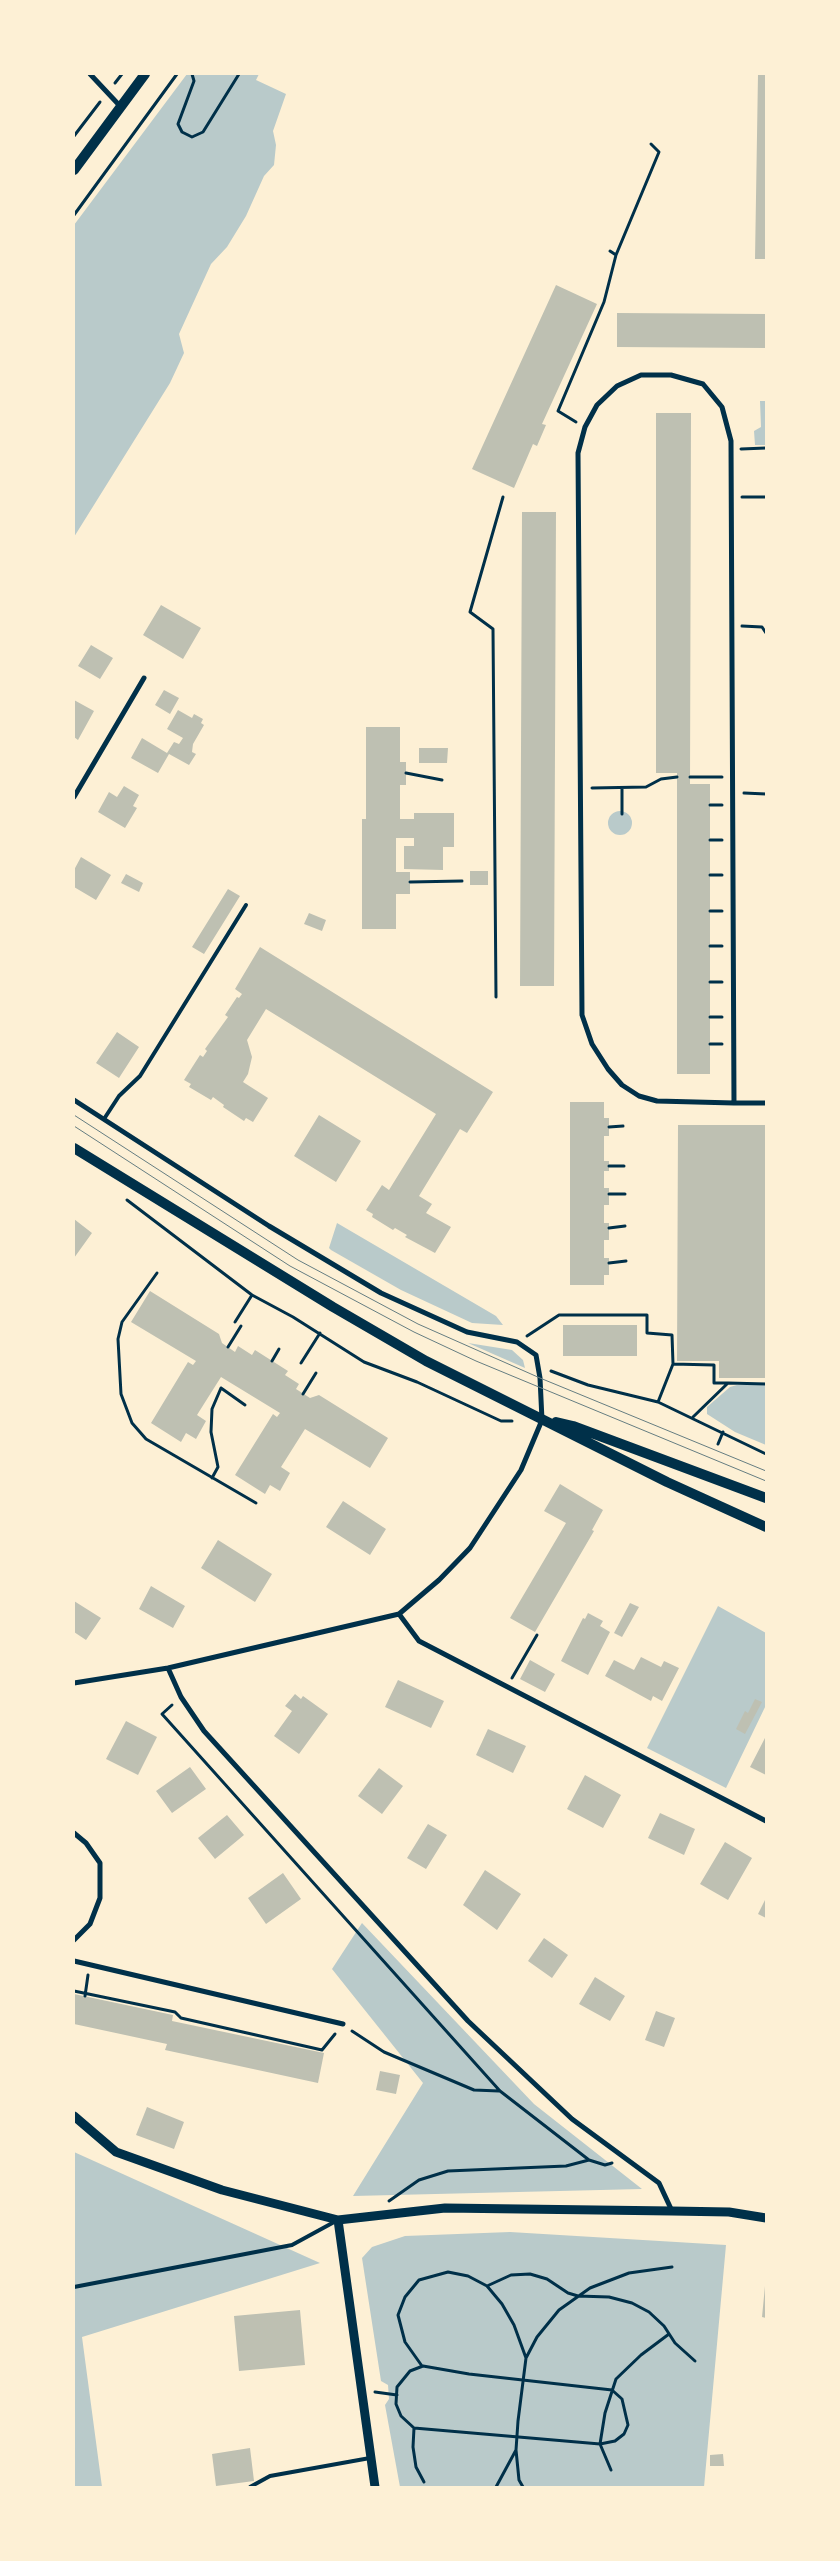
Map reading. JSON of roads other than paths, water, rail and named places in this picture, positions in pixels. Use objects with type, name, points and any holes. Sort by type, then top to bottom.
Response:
[{"type":"main road","points":[[74,170],[145,74]]},
{"type":"main road","points":[[74,1148],[324,1302],[426,1361],[667,1482],[766,1527]]},
{"type":"main road","points":[[542,1420],[573,1426],[766,1498]]},
{"type":"street","points":[[90,74],[120,106]]},
{"type":"street","points":[[734,1103],[731,441],[722,407],[703,384],[671,375],[641,375],[617,386],[596,405],[585,427],[578,453],[582,1015],[592,1044],[608,1069],[622,1085],[639,1096],[656,1101],[734,1103],[766,1103]]},
{"type":"street","points":[[74,797],[144,678]]},
{"type":"street","points":[[74,1100],[269,1226],[382,1293],[468,1332],[517,1342],[536,1355],[542,1420],[521,1470],[470,1548],[439,1580],[399,1614],[168,1668],[74,1683]]},
{"type":"street","points":[[399,1614],[419,1641],[766,1821]]},
{"type":"street","points":[[168,1668],[181,1697],[204,1732],[468,2021],[572,2120],[658,2183],[672,2210]]},
{"type":"street","points":[[74,1833],[86,1843],[100,1863],[100,1898],[90,1924],[74,1940]]},
{"type":"street","points":[[74,1961],[343,2024]]},
{"type":"street","points":[[74,2116],[116,2152],[222,2190],[338,2220],[370,2218],[445,2208],[672,2210],[729,2212],[766,2218]]},
{"type":"street","points":[[338,2220],[375,2487]]},
{"type":"lane","points":[[104,1119],[119,1096],[140,1076],[246,905]]},
{"type":"lane","points":[[74,2287],[292,2245],[338,2220]]},
{"type":"lane","points":[[250,2487],[270,2476],[370,2458]]},
{"type":"tram line","points":[[74,1115],[298,1260],[418,1324],[540,1378],[766,1471]]},
{"type":"tram line","points":[[74,1126],[290,1266],[414,1332],[476,1361],[766,1481]]}]
